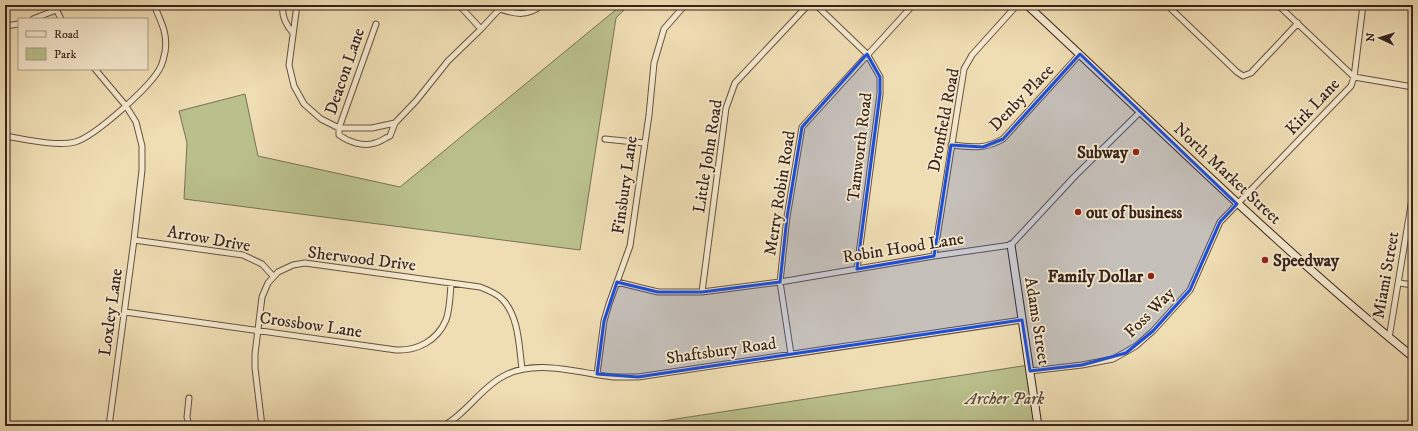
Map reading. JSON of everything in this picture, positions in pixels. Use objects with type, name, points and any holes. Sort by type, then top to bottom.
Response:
[{"type":"street","points":[[5,136],[59,144],[75,142],[91,134],[126,106],[146,88],[160,67],[165,52],[166,34],[154,5]]},
{"type":"street","points":[[283,5],[284,18],[293,34]]},
{"type":"street","points":[[297,5],[289,65],[294,86],[304,104],[320,119],[339,128],[372,128],[395,123]]},
{"type":"street","points":[[459,5],[480,30]]},
{"type":"street","points":[[339,128],[339,135],[348,141],[363,144],[376,143],[390,136],[395,123],[416,101],[448,61],[501,7],[508,12],[522,14],[534,11],[542,5]]},
{"type":"street","name":"Finsbury Lane","points":[[597,374],[604,321],[630,246],[654,63],[664,29],[685,5]]},
{"type":"street","name":"Little John Road","points":[[702,292],[726,108],[735,83],[808,5]]},
{"type":"street","name":"Tamworth Road","points":[[816,5],[867,54],[880,77],[880,94],[857,269]]},
{"type":"street","name":"Merry Robin Road","points":[[792,354],[780,282],[786,217],[802,127],[913,5]]},
{"type":"street","name":"Dronfield Road","points":[[934,256],[964,69],[972,55],[1016,5]]},
{"type":"street","name":"North Market Street","points":[[1027,5],[1237,204],[1355,310],[1413,357]]},
{"type":"street","points":[[1167,5],[1243,76],[1251,73],[1298,23]]},
{"type":"street","points":[[1278,5],[1354,77],[1413,87]]},
{"type":"street","name":"Kirk Lane","points":[[1237,204],[1351,86],[1354,77],[1363,5]]},
{"type":"street","points":[[35,18],[55,8],[60,18]]},
{"type":"street","points":[[5,28],[5,26],[18,24]]},
{"type":"street","name":"Deacon Lane","points":[[339,128],[376,24]]},
{"type":"street","name":"Denby Place","points":[[952,145],[983,147],[994,144],[1003,139],[1080,54]]},
{"type":"street","name":"Loxley Lane","points":[[96,70],[126,106],[136,122],[142,146],[142,170],[134,240],[109,426]]},
{"type":"street","points":[[1011,245],[1076,176],[1140,112]]},
{"type":"street","points":[[605,139],[644,143]]},
{"type":"street","name":"Miami Street","points":[[1389,338],[1412,211],[1413,193]]},
{"type":"street","name":"Foss Way","points":[[1030,371],[1082,365],[1114,359],[1136,346],[1185,296],[1194,281],[1220,222],[1237,204]]},
{"type":"street","name":"Arrow Drive","points":[[134,240],[243,255],[262,264],[273,276]]},
{"type":"street","name":"Robin Hood Lane","points":[[617,282],[658,292],[702,292],[780,282],[934,256],[1011,245]]},
{"type":"street","name":"Adams Street","points":[[1011,245],[1038,426]]},
{"type":"street","name":"Sherwood Drive","points":[[273,276],[292,265],[305,263],[480,287],[492,292],[502,299],[510,312],[516,325],[522,369]]},
{"type":"street","points":[[262,426],[254,368],[262,296],[273,276]]},
{"type":"street","points":[[1399,283],[1413,285]]},
{"type":"street","name":"Crossbow Lane","points":[[124,312],[396,350],[415,348],[433,338],[446,320],[451,284]]},
{"type":"street","name":"Shaftsbury Road","points":[[443,426],[450,422],[493,382],[507,374],[522,369],[545,368],[620,377],[638,377],[1022,320]]},
{"type":"street","points":[[189,398],[189,426]]},
{"type":"highlighted area","points":[[867,54],[880,77],[880,94],[857,269],[934,256],[951,145],[983,147],[1003,139],[1080,54],[1237,204],[1220,222],[1190,290],[1153,331],[1126,353],[1082,365],[1030,371],[1022,320],[638,377],[597,374],[604,321],[617,282],[658,292],[702,292],[780,282],[787,217],[802,127]]},
{"type":"green space","points":[[618,8],[624,10],[616,18],[580,250],[184,199],[187,143],[179,111],[245,94],[258,156],[400,187]]},
{"type":"green space","name":"Archer Park","points":[[1029,365],[1038,426],[630,426]]},
{"type":"place","name":"Subway","points":[[1136,152]]},
{"type":"place","name":"out of business","points":[[1078,212]]},
{"type":"place","name":"Speedway","points":[[1265,260]]},
{"type":"place","name":"Family Dollar","points":[[1151,276]]}]
